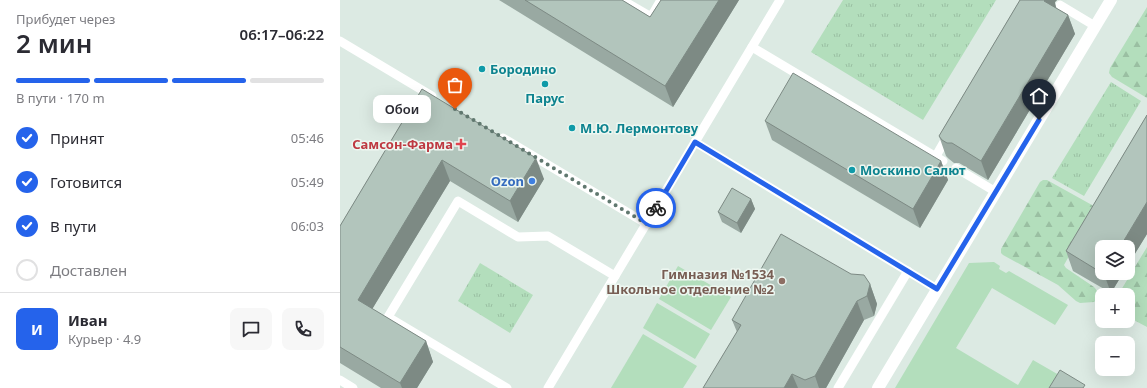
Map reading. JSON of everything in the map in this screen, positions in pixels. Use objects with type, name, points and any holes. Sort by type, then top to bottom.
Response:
[{"type":"street","points":[[878,388],[1111,0]]},
{"type":"lane","points":[[622,0],[650,17],[661,0]]},
{"type":"lane","points":[[548,388],[780,0]]},
{"type":"lane","points":[[1060,6],[1096,26]]},
{"type":"lane","points":[[340,41],[441,101]]},
{"type":"lane","points":[[752,48],[939,158],[952,129]]},
{"type":"lane","points":[[496,134],[647,224]]},
{"type":"lane","points":[[695,142],[937,289]]},
{"type":"lane","points":[[956,168],[996,192]]},
{"type":"lane","points":[[507,388],[388,317],[458,201],[518,237],[548,236],[615,276]]},
{"type":"lane","points":[[838,388],[908,271]]},
{"type":"lane","points":[[340,380],[353,388]]},
{"type":"green space","points":[[843,0],[996,0],[923,120],[811,52]]},
{"type":"green space","points":[[1147,7],[1147,98],[1112,77],[1109,73],[1110,68]]},
{"type":"green space","points":[[1111,82],[1141,101],[1084,196],[1052,178]]},
{"type":"green space","points":[[1047,180],[1094,207],[1094,211],[1064,265],[1066,268],[1095,288],[1094,302],[1080,303],[1076,301],[1058,285],[1001,253],[1001,249],[1040,182]]},
{"type":"green space","points":[[1147,247],[1147,327],[1135,321],[1135,288],[1122,288],[1127,280],[1135,280],[1135,267]]},
{"type":"green space","points":[[994,262],[1000,266],[999,269],[1006,273],[1009,271],[1068,305],[1055,325],[992,288],[956,348],[1018,385],[1033,360],[1059,375],[1051,388],[895,388],[969,263]]},
{"type":"green space","points":[[480,263],[533,295],[510,333],[458,301]]},
{"type":"green space","points":[[678,266],[731,297],[711,330],[659,299]]},
{"type":"green space","points":[[657,303],[710,334],[695,359],[643,328]]},
{"type":"green space","points":[[643,334],[697,366],[683,388],[611,388]]},
{"type":"building","points":[[525,0],[622,0],[650,17],[661,0],[719,0],[665,86]]},
{"type":"building","points":[[1020,0],[1045,0],[1044,1],[1068,15],[981,161],[952,143],[947,143],[939,136]]},
{"type":"building","points":[[793,73],[941,161],[913,209],[765,121]]},
{"type":"building","points":[[422,89],[536,158],[510,201],[442,160],[358,300],[426,341],[400,383],[340,347],[340,226]]},
{"type":"building","points":[[1147,115],[1147,202],[1124,240],[1095,240],[1095,269],[1066,251]]},
{"type":"building","points":[[732,188],[751,199],[737,223],[718,212]]},
{"type":"building","points":[[781,234],[851,274],[864,275],[870,284],[867,296],[857,301],[815,376],[805,380],[792,374],[784,388],[703,388],[741,325],[732,320]]},
{"type":"building","points":[[1060,370],[1085,385],[1083,388],[1049,388]]},
{"type":"way so far","points":[[455,109],[647,224],[656,208]]},
{"type":"place","name":"Бородино","points":[[482,69]]},
{"type":"place","name":"Парус","points":[[545,84]]},
{"type":"place","name":"Обои","points":[[455,109]]},
{"type":"place","name":"М.Ю. Лермонтову","points":[[572,128]]},
{"type":"place","name":"Самсон-Фарма","points":[[461,144]]},
{"type":"place","name":"Москино Салют","points":[[852,170]]},
{"type":"place","name":"Ozon","points":[[532,181]]},
{"type":"place","name":"Гимназия №1534 Школьное отделение №2","points":[[782,281]]},
{"type":"route","points":[[656,208],[695,142],[937,289],[1039,120]]}]
